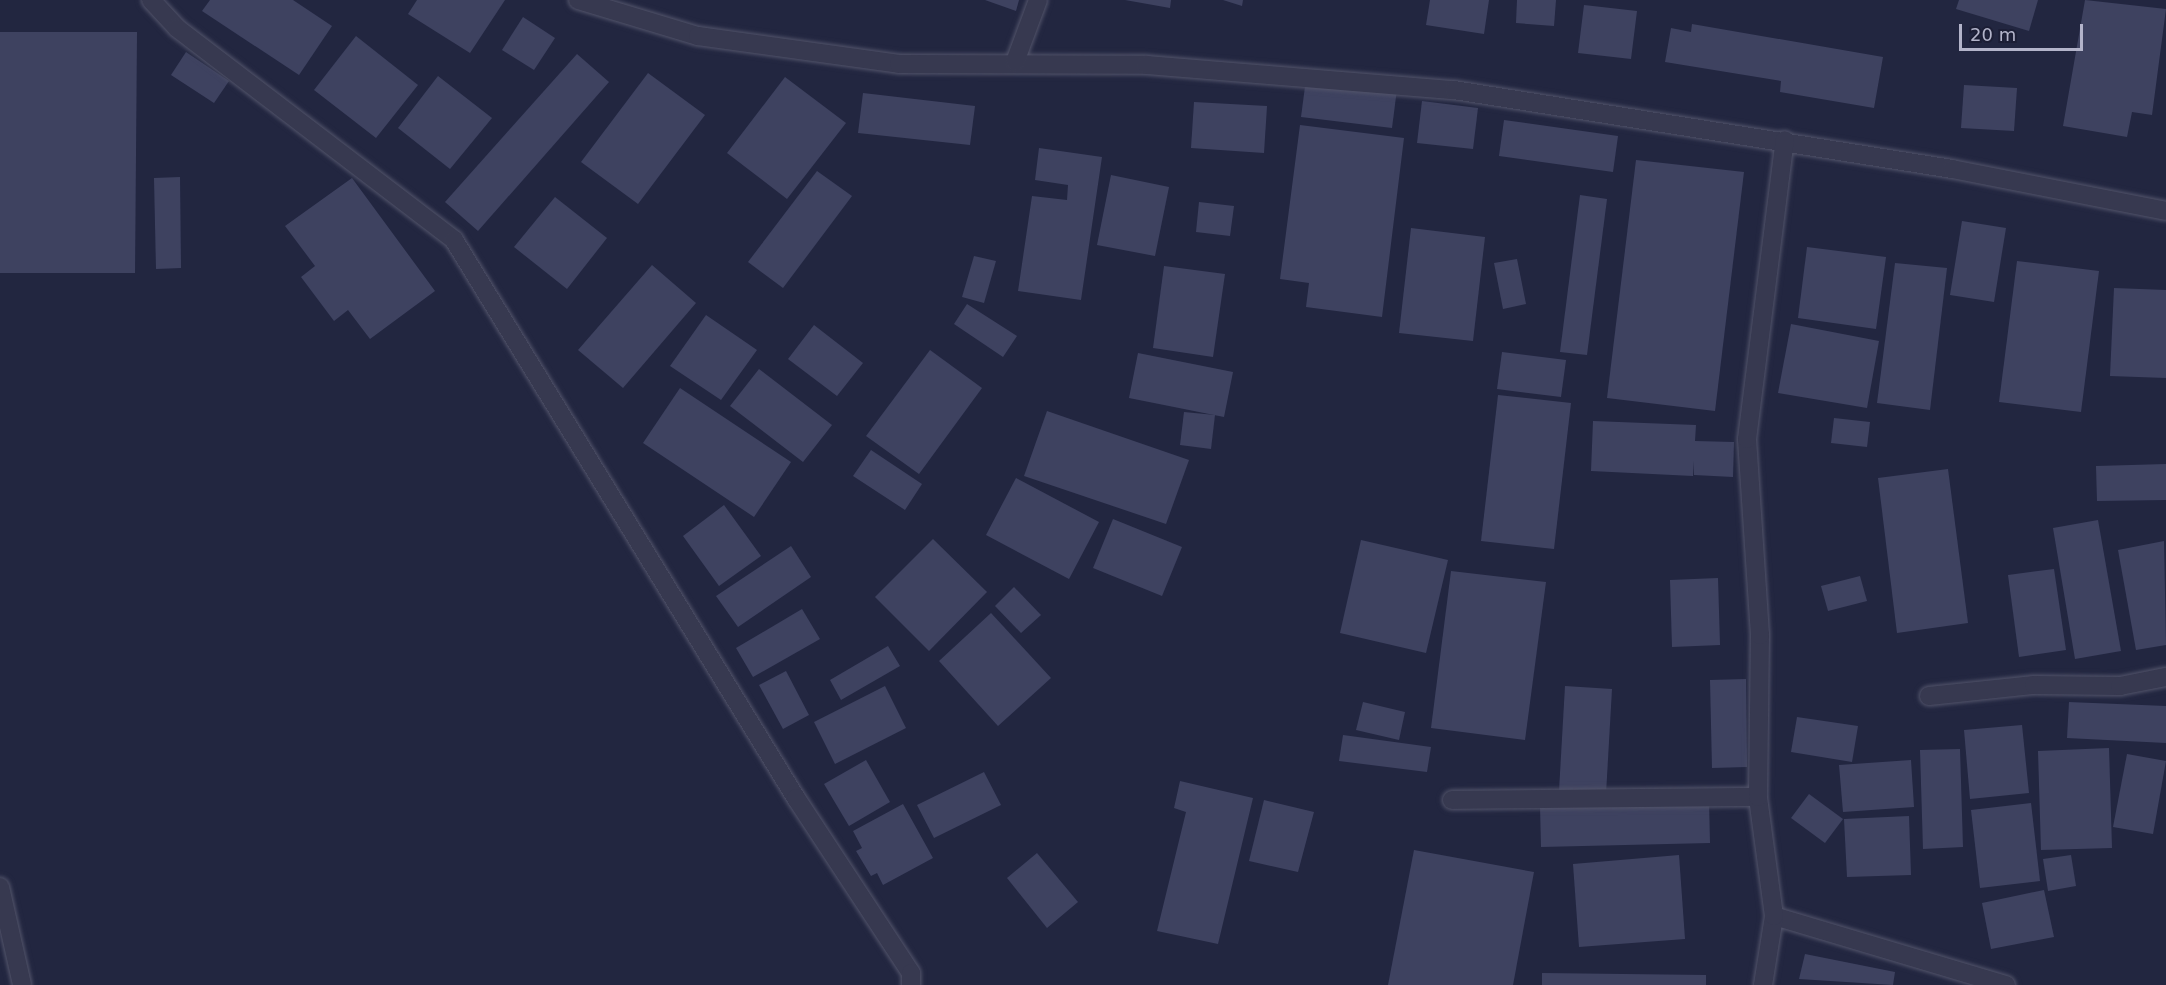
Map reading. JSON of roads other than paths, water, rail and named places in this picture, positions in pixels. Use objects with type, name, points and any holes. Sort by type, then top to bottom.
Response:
[{"type":"street","points":[[151,0],[177,27],[454,240],[796,798],[911,973],[911,985]]},
{"type":"street","points":[[578,0],[698,36],[899,64],[1016,62],[1147,65],[1454,90],[1785,140],[2166,212]]},
{"type":"street","points":[[1016,62],[1038,0]]},
{"type":"street","points":[[1763,985],[1774,916],[1758,797],[1760,635],[1748,439],[1785,140]]},
{"type":"street","points":[[1929,696],[2034,685],[2120,686],[2166,677]]},
{"type":"street","points":[[1452,800],[1758,797]]},
{"type":"street","points":[[0,887],[22,985]]},
{"type":"street","points":[[1774,916],[2006,985]]}]
